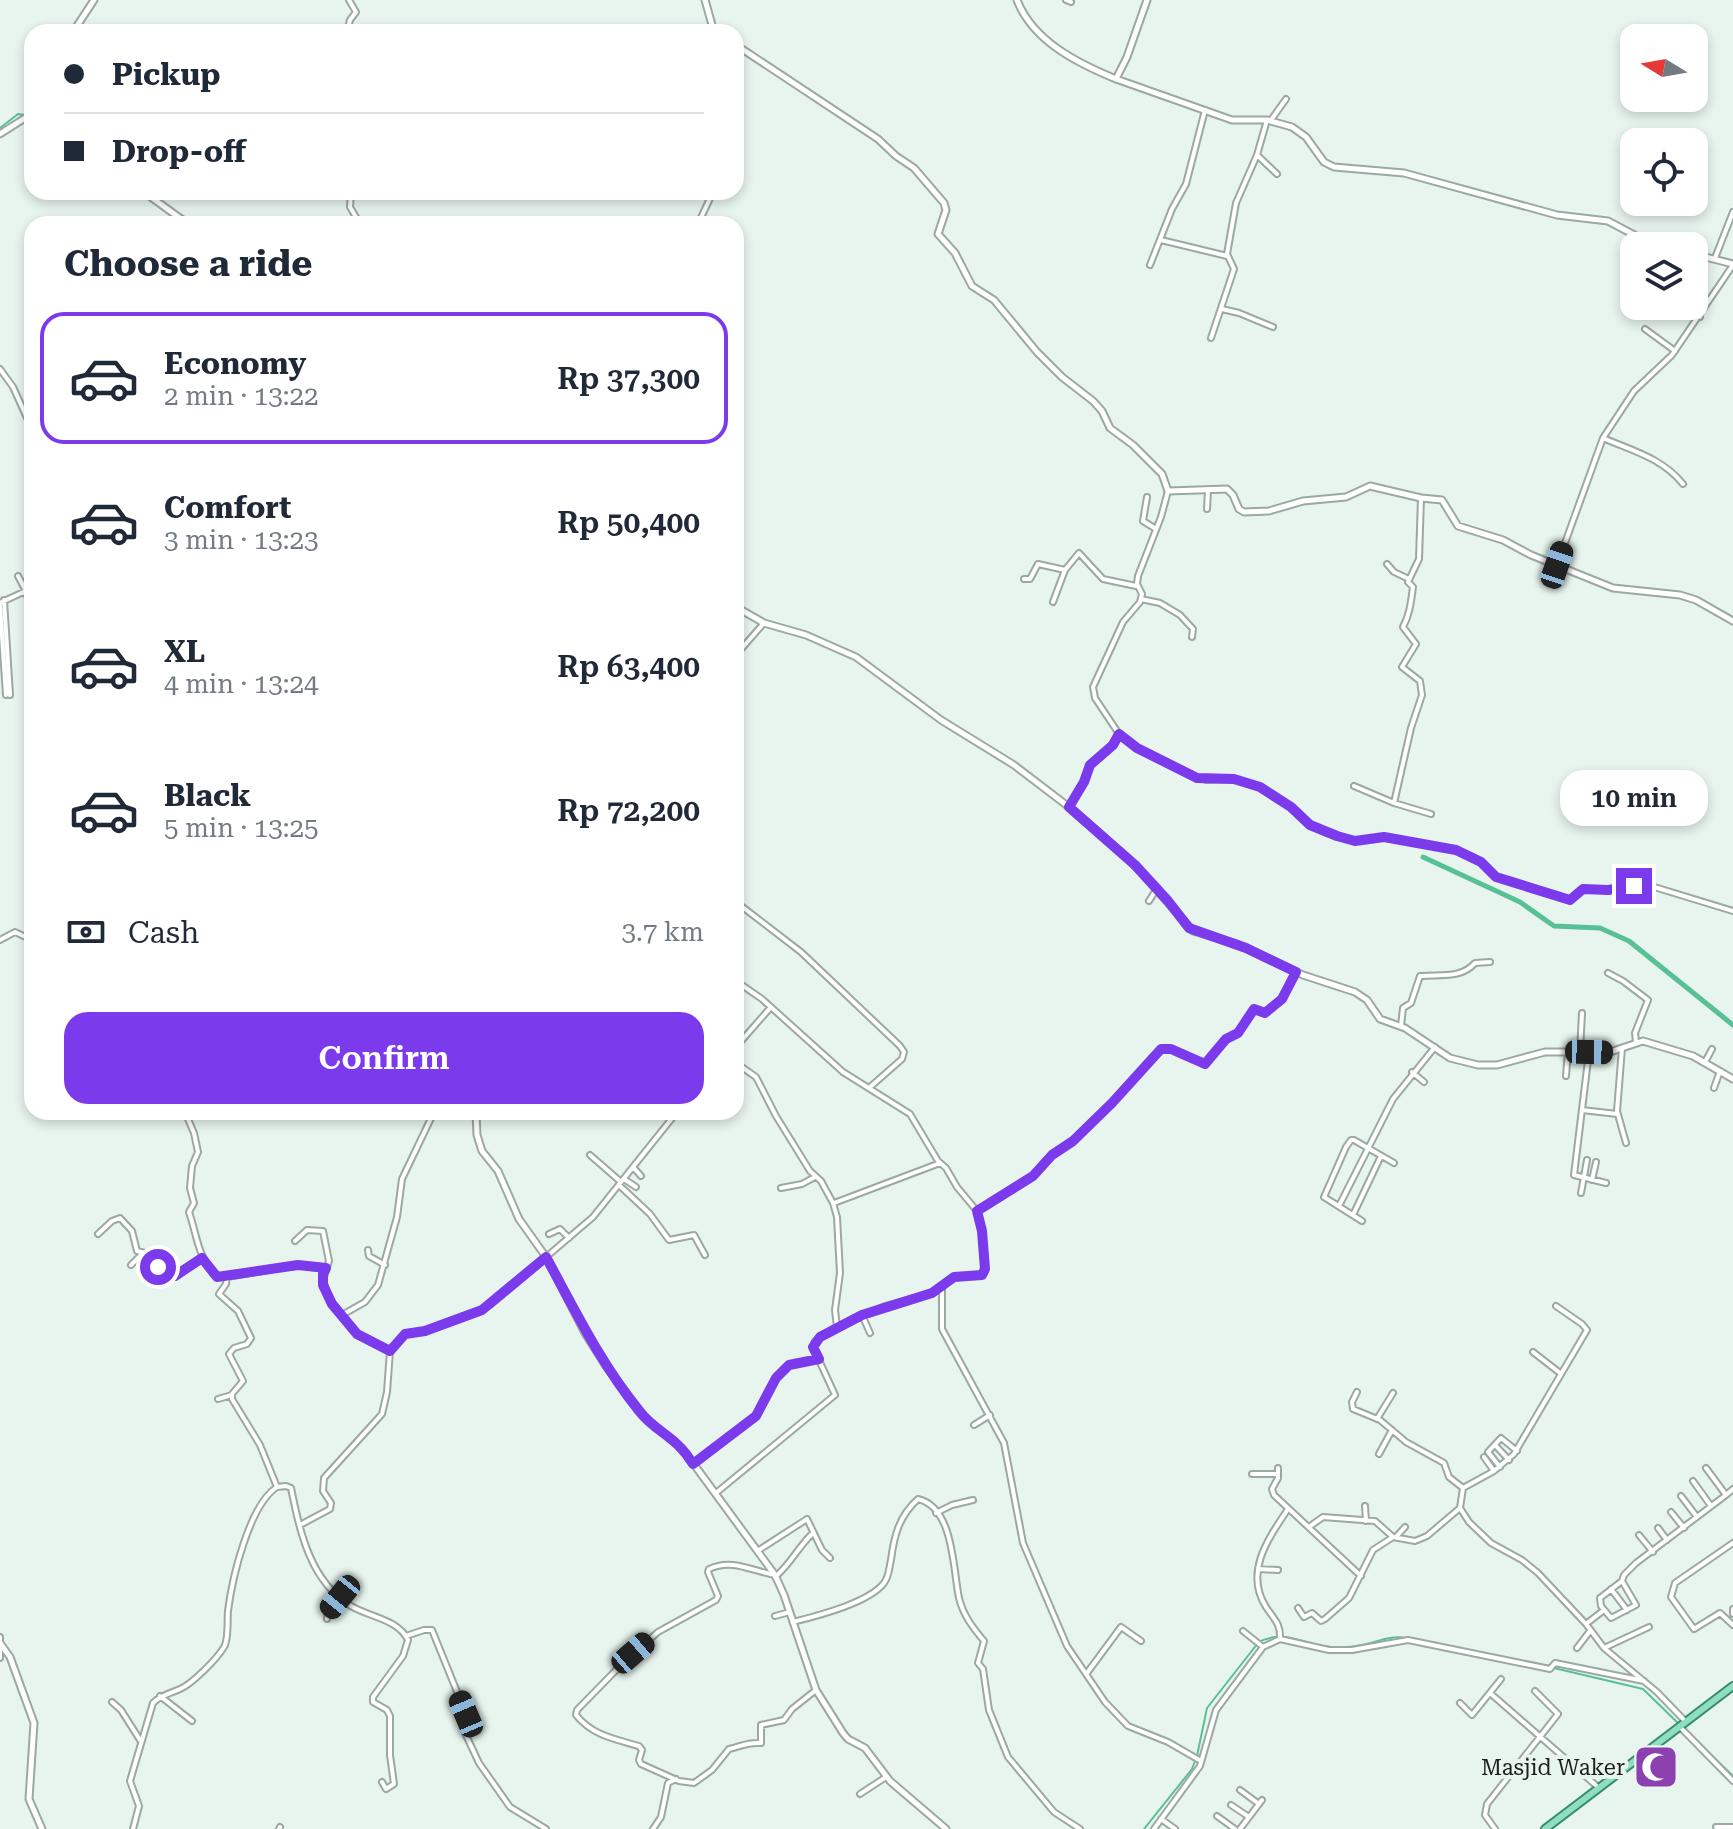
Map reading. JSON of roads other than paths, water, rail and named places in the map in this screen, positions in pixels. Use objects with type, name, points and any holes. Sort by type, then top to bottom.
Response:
[{"type":"main road","points":[[1545,1829],[1733,1686]]},
{"type":"street","points":[[78,24],[94,0]]},
{"type":"street","points":[[349,0],[356,12],[349,24]]},
{"type":"street","points":[[705,0],[712,24]]},
{"type":"street","points":[[1017,0],[1031,25],[1055,47],[1083,64],[1116,79],[1237,121],[1269,120],[1300,132],[1324,162],[1334,167],[1404,173],[1557,215],[1608,221],[1629,232]]},
{"type":"street","points":[[1116,79],[1147,0]]},
{"type":"street","points":[[744,50],[878,139],[916,171],[943,200],[946,210],[939,236],[955,253],[972,286],[992,298],[1037,352],[1093,401],[1110,428],[1133,445],[1162,474],[1168,491],[1138,576],[1141,599],[1123,622],[1093,687],[1095,698],[1119,734],[1137,748],[1197,778],[1234,779],[1260,787],[1291,807],[1310,825],[1350,840],[1384,837],[1456,850],[1481,862],[1496,877],[1570,900],[1583,889],[1608,890],[1647,885],[1733,911]]},
{"type":"street","points":[[1211,338],[1234,269],[1227,256],[1238,196],[1269,120],[1286,99]]},
{"type":"street","points":[[1150,265],[1172,209],[1186,184],[1205,110]]},
{"type":"street","points":[[0,134],[24,119]]},
{"type":"street","points":[[1257,155],[1277,174]]},
{"type":"street","points":[[155,200],[177,216]]},
{"type":"street","points":[[1715,258],[1733,212]]},
{"type":"street","points":[[1161,240],[1227,256]]},
{"type":"street","points":[[1708,257],[1733,264],[1708,304]]},
{"type":"street","points":[[1222,309],[1273,327]]},
{"type":"street","points":[[1557,565],[1603,438],[1634,391],[1675,351],[1698,320]]},
{"type":"street","points":[[1645,329],[1675,351]]},
{"type":"street","points":[[0,369],[13,387],[24,411]]},
{"type":"street","points":[[1603,438],[1651,456],[1672,471],[1683,484]]},
{"type":"street","points":[[1168,491],[1229,490],[1237,508],[1244,512],[1269,511],[1303,501],[1346,497],[1370,486],[1445,501],[1457,525],[1503,540],[1613,588],[1686,597],[1710,606],[1733,621]]},
{"type":"street","points":[[1207,509],[1208,490]]},
{"type":"street","points":[[1147,497],[1143,521],[1156,529]]},
{"type":"street","points":[[1394,803],[1422,695],[1420,681],[1402,667],[1416,644],[1404,630],[1413,587],[1408,583],[1419,559],[1421,498]]},
{"type":"street","points":[[1053,602],[1065,570],[1079,553],[1103,579],[1139,586]]},
{"type":"street","points":[[1024,579],[1030,579],[1039,564],[1065,570]]},
{"type":"street","points":[[1387,564],[1389,569],[1409,579]]},
{"type":"street","points":[[18,576],[24,590]]},
{"type":"street","points":[[8,695],[1,603],[24,592]]},
{"type":"street","points":[[1141,599],[1158,601],[1180,615],[1193,629],[1192,637]]},
{"type":"street","points":[[744,612],[764,623],[806,635],[856,657],[941,720],[1014,765],[1069,807],[1135,865],[1193,931],[1237,944],[1296,972],[1361,995],[1380,1019],[1401,1026],[1456,1060],[1491,1066],[1545,1052],[1610,1052],[1636,1042],[1650,1042],[1705,1062],[1733,1079]]},
{"type":"street","points":[[744,646],[764,623]]},
{"type":"street","points":[[0,664],[6,658]]},
{"type":"street","points":[[1069,807],[1090,765],[1113,745],[1119,734]]},
{"type":"street","points":[[1354,786],[1431,814]]},
{"type":"street","points":[[1149,901],[1157,889]]},
{"type":"street","points":[[744,908],[801,952],[900,1046],[904,1052],[902,1059],[868,1089]]},
{"type":"street","points":[[0,940],[15,932],[24,936]]},
{"type":"street","points":[[1401,1026],[1403,1008],[1411,1003],[1420,976],[1450,975],[1468,971],[1475,963],[1490,962]]},
{"type":"street","points":[[977,1211],[1033,1176],[1052,1155],[1073,1141],[1161,1049],[1171,1049],[1205,1064],[1226,1039],[1238,1033],[1254,1009],[1265,1013],[1282,999],[1296,972]]},
{"type":"street","points":[[1608,973],[1648,1000],[1635,1033],[1636,1042]]},
{"type":"street","points":[[716,1493],[833,1398],[834,1390],[813,1347],[814,1342],[862,1315],[932,1293],[954,1277],[977,1277],[984,1272],[982,1231],[977,1211],[940,1163],[910,1114],[836,1066],[744,987]]},
{"type":"street","points":[[744,1038],[771,1007]]},
{"type":"street","points":[[1580,1051],[1582,1013]]},
{"type":"street","points":[[1339,1206],[1393,1099],[1435,1047]]},
{"type":"street","points":[[1622,1048],[1617,1114],[1626,1143]]},
{"type":"street","points":[[1705,1062],[1712,1049]]},
{"type":"street","points":[[1566,1076],[1568,1051]]},
{"type":"street","points":[[1589,1052],[1574,1175],[1606,1183]]},
{"type":"street","points":[[744,1069],[757,1080],[776,1116],[833,1203],[837,1217],[840,1277],[835,1310],[837,1327]]},
{"type":"street","points":[[1714,1088],[1720,1071]]},
{"type":"street","points":[[1412,1072],[1424,1082]]},
{"type":"street","points":[[1393,1099],[1401,1105]]},
{"type":"street","points":[[1582,1110],[1617,1114]]},
{"type":"street","points":[[188,1120],[198,1152],[192,1166],[194,1204],[189,1212],[202,1258],[214,1275],[227,1277],[298,1265],[326,1268]]},
{"type":"street","points":[[342,1315],[371,1296],[385,1265],[402,1179],[430,1120]]},
{"type":"street","points":[[477,1120],[480,1146],[498,1171],[519,1219],[546,1257],[585,1333],[647,1420],[682,1448],[775,1576],[816,1690],[843,1733],[865,1748],[886,1777],[946,1829]]},
{"type":"street","points":[[300,1525],[330,1509],[332,1504],[323,1491],[324,1478],[382,1414],[390,1351],[405,1334],[425,1331],[482,1310],[604,1205],[671,1120]]},
{"type":"street","points":[[1362,1221],[1324,1196],[1342,1154],[1351,1140],[1394,1163]]},
{"type":"street","points":[[590,1155],[621,1182],[669,1240],[694,1235],[705,1255]]},
{"type":"street","points":[[1353,1215],[1381,1155]]},
{"type":"street","points":[[1581,1193],[1587,1160]]},
{"type":"street","points":[[1592,1180],[1596,1162]]},
{"type":"street","points":[[833,1203],[940,1163]]},
{"type":"street","points":[[633,1167],[641,1176]]},
{"type":"street","points":[[781,1188],[805,1183],[815,1177]]},
{"type":"street","points":[[621,1182],[636,1187]]},
{"type":"street","points":[[98,1234],[120,1218],[132,1231],[135,1246],[142,1254],[153,1255],[158,1267],[166,1268],[173,1276],[202,1258]]},
{"type":"street","points":[[549,1234],[560,1229],[569,1238]]},
{"type":"street","points":[[295,1241],[307,1230],[323,1231],[329,1261],[323,1276],[325,1291],[332,1304],[361,1338],[390,1351]]},
{"type":"street","points":[[368,1250],[369,1256],[385,1265]]},
{"type":"street","points":[[131,1265],[142,1254]]},
{"type":"street","points":[[218,1399],[232,1395],[243,1381],[229,1354],[251,1339],[238,1311],[219,1294],[227,1284],[227,1277]]},
{"type":"street","points":[[942,1287],[942,1329],[1004,1443],[1019,1526],[1029,1561],[1062,1636],[1105,1702],[1128,1726],[1168,1742],[1198,1759]]},
{"type":"street","points":[[1463,1488],[1500,1467],[1517,1451],[1587,1328],[1556,1306]]},
{"type":"street","points":[[862,1315],[870,1333]]},
{"type":"street","points":[[1533,1352],[1560,1373]]},
{"type":"street","points":[[693,1464],[756,1416],[776,1378],[789,1365],[819,1359]]},
{"type":"street","points":[[1357,1392],[1353,1409],[1377,1419],[1406,1442],[1445,1464],[1449,1477],[1463,1488]]},
{"type":"street","points":[[1377,1419],[1393,1393]]},
{"type":"street","points":[[232,1395],[260,1445],[277,1487]]},
{"type":"street","points":[[974,1425],[990,1415]]},
{"type":"street","points":[[1379,1454],[1392,1430]]},
{"type":"street","points":[[1477,1461],[1503,1438],[1517,1451]]},
{"type":"street","points":[[1495,1445],[1509,1460]]},
{"type":"street","points":[[1486,1454],[1494,1471]]},
{"type":"street","points":[[1486,1454],[1500,1467]]},
{"type":"street","points":[[1706,1468],[1726,1495]]},
{"type":"street","points":[[1252,1474],[1278,1471],[1272,1491],[1361,1576]]},
{"type":"street","points":[[1693,1481],[1711,1506]]},
{"type":"street","points":[[133,1829],[139,1806],[130,1781],[153,1703],[160,1696],[182,1688],[198,1676],[224,1647],[230,1598],[244,1544],[265,1498],[277,1487],[291,1488],[312,1562],[320,1577],[352,1606],[395,1626],[406,1636],[408,1646],[403,1656],[373,1697],[373,1702],[388,1712],[391,1719],[390,1755],[394,1784],[386,1789],[382,1782]]},
{"type":"street","points":[[1309,1527],[1323,1517],[1377,1521],[1394,1537],[1413,1541],[1423,1538],[1460,1508],[1463,1488]]},
{"type":"street","points":[[1622,1581],[1636,1605],[1611,1618],[1599,1600],[1622,1581],[1626,1571],[1733,1489]]},
{"type":"street","points":[[1681,1496],[1697,1517]]},
{"type":"street","points":[[793,1622],[846,1606],[879,1588],[887,1577],[897,1528],[909,1508],[922,1499],[936,1513],[950,1536],[962,1607],[985,1642],[978,1662],[985,1678],[989,1710],[1007,1755],[1054,1812],[1080,1829]]},
{"type":"street","points":[[936,1513],[973,1500]]},
{"type":"street","points":[[1365,1506],[1366,1521]]},
{"type":"street","points":[[1460,1508],[1481,1534],[1535,1571],[1586,1624],[1604,1648],[1644,1681],[1733,1781]]},
{"type":"street","points":[[1280,1638],[1280,1626],[1258,1590],[1258,1569],[1263,1549],[1288,1509]]},
{"type":"street","points":[[1671,1512],[1684,1528]]},
{"type":"street","points":[[759,1550],[807,1519],[812,1534],[830,1558]]},
{"type":"street","points":[[1298,1608],[1304,1617],[1312,1613],[1321,1621],[1325,1619],[1349,1598],[1373,1550],[1405,1527]]},
{"type":"street","points":[[1658,1528],[1667,1540]]},
{"type":"street","points":[[775,1576],[789,1566],[796,1552],[812,1534]]},
{"type":"street","points":[[1639,1535],[1653,1552]]},
{"type":"street","points":[[1733,1543],[1674,1584],[1671,1597],[1692,1628],[1698,1628],[1719,1613],[1733,1625]]},
{"type":"street","points":[[775,1576],[739,1565],[710,1568],[708,1572],[718,1596],[716,1600],[658,1632],[577,1711],[577,1717],[596,1732],[641,1747],[641,1764],[684,1783],[694,1783],[712,1770],[729,1749],[749,1742],[761,1743],[761,1725],[784,1720],[792,1709],[816,1690]]},
{"type":"street","points":[[1258,1569],[1278,1570]]},
{"type":"street","points":[[1611,1589],[1627,1611]]},
{"type":"street","points":[[327,1619],[328,1611],[340,1597]]},
{"type":"street","points":[[1586,1624],[1604,1610]]},
{"type":"street","points":[[775,1616],[790,1612]]},
{"type":"street","points":[[1087,1673],[1121,1627],[1141,1641]]},
{"type":"street","points":[[1604,1648],[1649,1627]]},
{"type":"street","points":[[406,1636],[429,1628],[432,1630],[466,1714],[465,1733],[479,1763],[510,1807],[546,1829]]},
{"type":"street","points":[[1243,1631],[1260,1644]]},
{"type":"street","points":[[1577,1648],[1590,1631]]},
{"type":"street","points":[[1154,1829],[1193,1777],[1216,1710],[1260,1644],[1280,1638],[1335,1651],[1408,1640],[1644,1681]]},
{"type":"street","points":[[0,1641],[0,1658]]},
{"type":"street","points":[[0,1641],[10,1657],[34,1723],[29,1799],[42,1829]]},
{"type":"street","points":[[1460,1703],[1472,1715],[1501,1679]]},
{"type":"street","points":[[1495,1829],[1485,1815],[1487,1804],[1543,1737],[1558,1713],[1535,1691]]},
{"type":"street","points":[[1490,1693],[1599,1788]]},
{"type":"street","points":[[160,1696],[192,1721]]},
{"type":"street","points":[[112,1702],[121,1710],[140,1740]]},
{"type":"street","points":[[860,1794],[886,1777]]},
{"type":"street","points":[[653,1829],[661,1817],[668,1783],[676,1779]]},
{"type":"street","points":[[1217,1816],[1238,1829],[1249,1817],[1260,1802],[1240,1790]]},
{"type":"street","points":[[1231,1805],[1249,1817]]},
{"type":"street","points":[[1161,1819],[1175,1829]]},
{"type":"street","points":[[1716,1827],[1733,1827]]},
{"type":"waterway","points":[[0,128],[18,114],[24,115]]},
{"type":"waterway","points":[[159,200],[183,216]]},
{"type":"waterway","points":[[1423,857],[1520,902],[1554,926],[1600,928],[1629,941],[1733,1025]]},
{"type":"waterway","points":[[1144,1829],[1192,1769],[1207,1708],[1258,1643],[1279,1637],[1316,1645]]},
{"type":"waterway","points":[[1322,1646],[1352,1647],[1389,1638],[1406,1638]]},
{"type":"waterway","points":[[1554,1668],[1643,1689],[1679,1724]]},
{"type":"waterway","points":[[1692,1737],[1733,1776]]},
{"type":"place","name":"Masjid Waker","points":[[1656,1767]]}]
